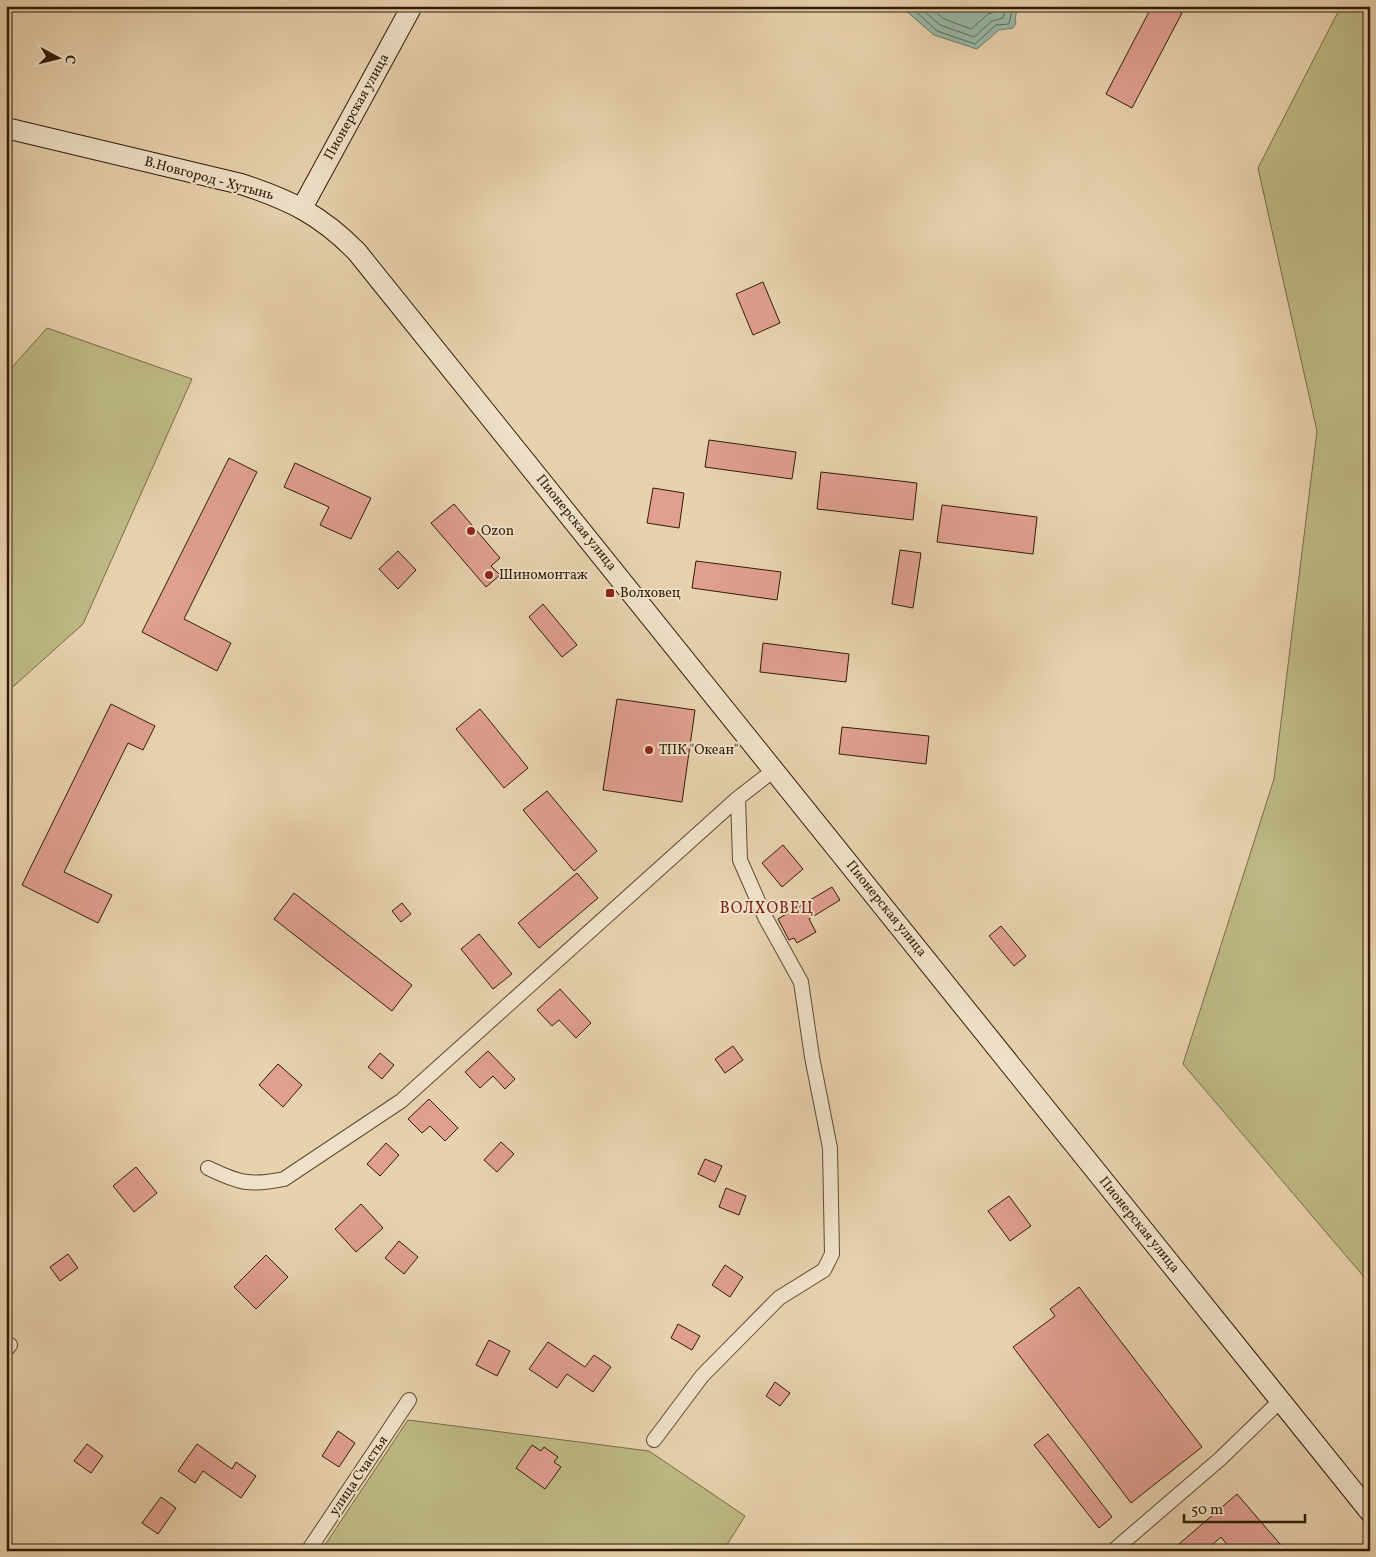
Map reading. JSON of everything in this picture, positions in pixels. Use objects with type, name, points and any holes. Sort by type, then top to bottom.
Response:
[{"type":"street","name":"Пионерская улица","points":[[302,208],[412,6]]},
{"type":"street","name":"В.Новгород - Хутынь","points":[[6,128],[241,184],[302,208],[335,229],[358,252],[401,306]]},
{"type":"street","name":"Пионерская улица","points":[[401,306],[1370,1512]]},
{"type":"street","points":[[208,1168],[236,1181],[263,1183],[284,1179],[401,1101],[738,798],[774,770]]},
{"type":"street","points":[[654,1440],[702,1376],[779,1298],[824,1270],[832,1254],[830,1148],[812,1057],[801,982],[765,917],[740,860],[738,798]]},
{"type":"street","points":[[6,1343],[10,1345],[6,1350]]},
{"type":"street","name":"улица Счастья","points":[[308,1551],[409,1400]]},
{"type":"street","points":[[1113,1551],[1220,1459],[1280,1401]]},
{"type":"shaded area","points":[[1341,6],[1370,6],[1370,1284],[1183,1064],[1274,779],[1317,431],[1258,168]]},
{"type":"shaded area","points":[[47,328],[192,379],[83,624],[6,693],[6,374]]},
{"type":"shaded area","points":[[408,1420],[649,1451],[745,1516],[723,1551],[321,1551]]},
{"type":"water","points":[[905,6],[1018,6],[1016,23],[1013,28],[999,30],[977,49],[934,35],[905,10]]},
{"type":"building","points":[[1152,6],[1169,6],[1182,13],[1132,108],[1106,94]]},
{"type":"building","points":[[763,282],[780,323],[753,335],[736,294]]},
{"type":"building","points":[[709,440],[796,452],[792,479],[705,467]]},
{"type":"building","points":[[229,458],[257,472],[184,619],[231,643],[217,671],[142,632]]},
{"type":"building","points":[[295,463],[371,498],[351,539],[320,525],[329,507],[284,487]]},
{"type":"building","points":[[821,472],[917,483],[913,520],[817,509]]},
{"type":"building","points":[[653,488],[684,493],[679,528],[647,523]]},
{"type":"building","points":[[454,504],[500,558],[491,566],[500,575],[486,587],[431,523]]},
{"type":"building","points":[[942,505],[1037,517],[1033,554],[937,542]]},
{"type":"building","points":[[900,550],[921,553],[913,608],[892,604]]},
{"type":"building","points":[[398,551],[416,570],[398,589],[379,569]]},
{"type":"building","points":[[696,561],[781,572],[777,600],[692,588]]},
{"type":"building","points":[[543,604],[577,645],[562,657],[529,617]]},
{"type":"building","points":[[763,643],[849,654],[846,682],[760,672]]},
{"type":"building","name":"ТПК \"Океан\"","points":[[617,699],[695,710],[682,802],[603,790]]},
{"type":"building","points":[[111,704],[155,726],[143,750],[128,743],[64,872],[112,895],[98,923],[22,885]]},
{"type":"building","points":[[480,709],[528,768],[504,788],[456,729]]},
{"type":"building","points":[[842,727],[929,736],[926,764],[839,754]]},
{"type":"building","points":[[547,791],[597,851],[574,871],[523,810]]},
{"type":"building","points":[[783,845],[803,869],[782,887],[762,863]]},
{"type":"building","points":[[577,873],[598,898],[539,948],[518,923]]},
{"type":"building","points":[[832,887],[840,900],[809,919],[816,932],[797,943],[794,938],[789,940],[778,919]]},
{"type":"building","points":[[294,893],[412,985],[392,1011],[274,919]]},
{"type":"building","points":[[402,903],[411,914],[401,922],[392,911]]},
{"type":"building","points":[[1001,926],[1026,956],[1014,966],[989,936]]},
{"type":"building","points":[[479,934],[512,974],[493,989],[461,949]]},
{"type":"building","points":[[560,989],[591,1023],[576,1038],[559,1020],[552,1026],[537,1010]]},
{"type":"building","points":[[733,1046],[743,1060],[725,1073],[715,1059]]},
{"type":"building","points":[[488,1051],[515,1079],[505,1089],[493,1076],[480,1088],[465,1072]]},
{"type":"building","points":[[380,1053],[394,1065],[382,1079],[368,1067]]},
{"type":"building","points":[[278,1064],[302,1085],[283,1107],[259,1085]]},
{"type":"building","points":[[429,1099],[458,1128],[445,1141],[430,1126],[422,1133],[408,1119]]},
{"type":"building","points":[[501,1142],[514,1154],[497,1172],[484,1160]]},
{"type":"building","points":[[386,1143],[399,1155],[380,1176],[367,1164]]},
{"type":"building","points":[[705,1159],[722,1166],[715,1182],[698,1174]]},
{"type":"building","points":[[136,1167],[157,1193],[134,1212],[113,1186]]},
{"type":"building","points":[[726,1188],[746,1196],[739,1215],[719,1207]]},
{"type":"building","points":[[1009,1196],[1031,1226],[1010,1241],[988,1211]]},
{"type":"building","points":[[361,1204],[383,1228],[356,1252],[335,1229]]},
{"type":"building","points":[[399,1241],[418,1257],[404,1274],[385,1258]]},
{"type":"building","points":[[68,1254],[78,1268],[60,1281],[50,1267]]},
{"type":"building","points":[[266,1255],[288,1277],[256,1309],[234,1287]]},
{"type":"building","points":[[725,1265],[743,1277],[730,1297],[712,1285]]},
{"type":"building","points":[[1079,1287],[1202,1447],[1131,1503],[1013,1347],[1055,1316],[1050,1309]]},
{"type":"building","points":[[678,1324],[700,1336],[692,1350],[671,1338]]},
{"type":"building","points":[[489,1340],[510,1351],[497,1376],[476,1365]]},
{"type":"building","points":[[548,1342],[585,1367],[594,1355],[611,1367],[593,1392],[567,1374],[557,1388],[529,1369]]},
{"type":"building","points":[[775,1382],[790,1393],[780,1406],[766,1396]]},
{"type":"building","points":[[338,1431],[355,1443],[339,1467],[322,1456]]},
{"type":"building","points":[[1048,1434],[1112,1517],[1099,1528],[1034,1445]]},
{"type":"building","points":[[87,1444],[103,1456],[91,1473],[74,1461]]},
{"type":"building","points":[[197,1444],[232,1469],[236,1462],[256,1476],[241,1498],[203,1471],[195,1483],[178,1471]]},
{"type":"building","points":[[532,1445],[541,1451],[544,1447],[558,1457],[554,1462],[561,1467],[545,1489],[516,1468]]},
{"type":"building","points":[[1237,1494],[1286,1551],[1232,1551],[1221,1537],[1205,1551],[1171,1551]]},
{"type":"building","points":[[161,1497],[176,1508],[158,1534],[142,1523]]},
{"type":"place","name":"Ozon","points":[[471,531]]},
{"type":"place","name":"Шиномонтаж","points":[[489,575]]},
{"type":"place","name":"Волховец","points":[[610,593]]},
{"type":"place","name":"ТПК \"Океан\"","points":[[649,750]]},
{"type":"district","name":"ВОЛХОВЕЦ","points":[[767,909]]}]
